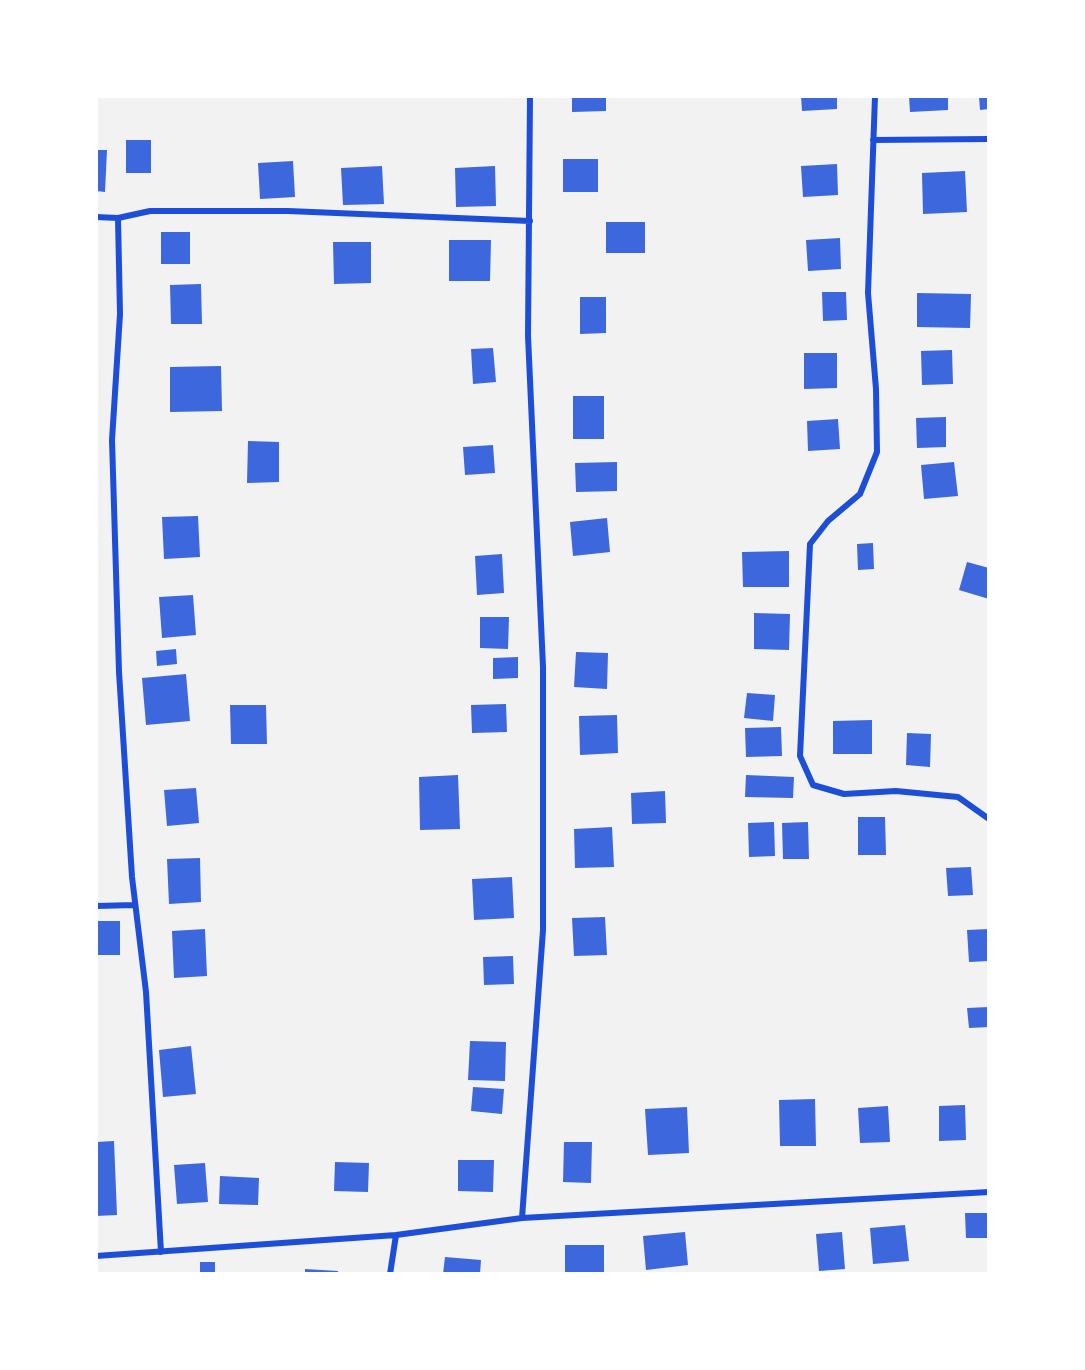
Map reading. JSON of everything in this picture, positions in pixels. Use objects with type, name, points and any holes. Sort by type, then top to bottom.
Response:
[{"type":"street","points":[[522,1218],[543,930],[543,667],[528,336],[530,96]]},
{"type":"street","points":[[875,96],[868,293],[876,389],[877,452],[860,494],[828,521],[810,544],[800,756],[813,785],[844,794],[896,791],[958,796],[989,819]]},
{"type":"street","points":[[873,140],[989,139]]},
{"type":"street","points":[[96,217],[118,218],[150,211],[288,211],[530,221]]},
{"type":"street","points":[[118,218],[120,314],[112,440],[119,672],[135,905],[146,992],[160,1252]]},
{"type":"street","points":[[96,906],[135,905]]},
{"type":"street","points":[[96,1256],[396,1234],[522,1218],[989,1192]]},
{"type":"street","points":[[390,1274],[396,1234]]},
{"type":"building","points":[[572,96],[606,96],[606,111],[572,112]]},
{"type":"building","points":[[801,96],[837,96],[837,109],[802,111]]},
{"type":"building","points":[[909,96],[948,96],[948,110],[910,112]]},
{"type":"building","points":[[979,96],[989,96],[989,109],[980,110]]},
{"type":"building","points":[[126,140],[151,140],[151,173],[126,173]]},
{"type":"building","points":[[96,150],[107,150],[105,192],[96,191]]},
{"type":"building","points":[[563,159],[598,159],[598,192],[563,192]]},
{"type":"building","points":[[293,161],[295,197],[260,199],[258,163]]},
{"type":"building","points":[[837,164],[838,195],[803,197],[801,166]]},
{"type":"building","points":[[382,166],[384,204],[343,205],[341,168]]},
{"type":"building","points":[[495,166],[496,206],[456,207],[455,168]]},
{"type":"building","points":[[965,171],[967,212],[923,214],[922,173]]},
{"type":"building","points":[[606,222],[645,222],[645,253],[606,253]]},
{"type":"building","points":[[161,232],[190,232],[190,264],[161,264]]},
{"type":"building","points":[[840,238],[841,269],[808,271],[806,240]]},
{"type":"building","points":[[449,240],[491,240],[490,281],[449,281]]},
{"type":"building","points":[[333,242],[371,242],[371,283],[334,284]]},
{"type":"building","points":[[201,284],[202,324],[171,324],[170,285]]},
{"type":"building","points":[[822,292],[846,292],[847,320],[823,321]]},
{"type":"building","points":[[917,293],[971,294],[970,328],[917,327]]},
{"type":"building","points":[[580,297],[606,297],[606,333],[580,334]]},
{"type":"building","points":[[493,348],[496,382],[473,384],[471,349]]},
{"type":"building","points":[[952,350],[953,384],[922,385],[921,351]]},
{"type":"building","points":[[804,353],[837,353],[837,388],[804,389]]},
{"type":"building","points":[[221,366],[222,411],[170,412],[170,367]]},
{"type":"building","points":[[573,396],[604,396],[604,439],[573,439]]},
{"type":"building","points":[[946,417],[946,447],[917,448],[916,418]]},
{"type":"building","points":[[838,419],[840,449],[808,451],[807,421]]},
{"type":"building","points":[[248,441],[279,442],[279,482],[247,483]]},
{"type":"building","points":[[493,445],[495,473],[465,475],[463,447]]},
{"type":"building","points":[[617,462],[617,491],[576,492],[575,463]]},
{"type":"building","points":[[954,462],[958,496],[924,499],[921,465]]},
{"type":"building","points":[[198,516],[200,557],[164,559],[162,517]]},
{"type":"building","points":[[607,518],[610,552],[573,556],[570,522]]},
{"type":"building","points":[[873,543],[874,569],[858,570],[857,544]]},
{"type":"building","points":[[789,551],[789,587],[743,587],[742,552]]},
{"type":"building","points":[[502,554],[504,593],[477,595],[475,556]]},
{"type":"building","points":[[967,562],[989,568],[989,599],[959,590]]},
{"type":"building","points":[[193,595],[196,635],[162,638],[159,597]]},
{"type":"building","points":[[754,613],[790,614],[789,650],[754,649]]},
{"type":"building","points":[[480,617],[509,617],[508,649],[480,648]]},
{"type":"building","points":[[176,649],[177,664],[157,666],[156,651]]},
{"type":"building","points":[[576,652],[608,653],[607,689],[574,687]]},
{"type":"building","points":[[518,657],[518,678],[493,679],[493,658]]},
{"type":"building","points":[[186,674],[190,721],[146,725],[142,678]]},
{"type":"building","points":[[747,693],[775,695],[773,721],[744,718]]},
{"type":"building","points":[[506,704],[507,732],[472,733],[471,705]]},
{"type":"building","points":[[230,705],[266,705],[267,744],[231,744]]},
{"type":"building","points":[[617,715],[618,753],[580,755],[579,716]]},
{"type":"building","points":[[872,720],[872,754],[833,754],[833,721]]},
{"type":"building","points":[[781,727],[782,756],[746,757],[745,728]]},
{"type":"building","points":[[907,733],[931,734],[930,767],[906,765]]},
{"type":"building","points":[[458,775],[460,829],[420,830],[419,777]]},
{"type":"building","points":[[746,775],[794,777],[793,798],[745,797]]},
{"type":"building","points":[[196,788],[199,823],[167,826],[164,790]]},
{"type":"building","points":[[665,791],[666,823],[632,824],[631,793]]},
{"type":"building","points":[[858,817],[885,817],[886,855],[858,855]]},
{"type":"building","points":[[774,822],[775,856],[749,857],[748,823]]},
{"type":"building","points":[[808,822],[809,859],[783,859],[782,823]]},
{"type":"building","points":[[612,827],[614,867],[575,868],[574,829]]},
{"type":"building","points":[[200,858],[201,902],[169,904],[167,859]]},
{"type":"building","points":[[971,867],[973,895],[948,896],[946,868]]},
{"type":"building","points":[[512,877],[514,918],[474,920],[472,879]]},
{"type":"building","points":[[605,917],[607,955],[574,956],[572,918]]},
{"type":"building","points":[[96,921],[120,921],[120,955],[96,955]]},
{"type":"building","points":[[205,929],[207,976],[174,978],[172,931]]},
{"type":"building","points":[[989,929],[989,961],[969,962],[967,930]]},
{"type":"building","points":[[513,956],[514,984],[484,985],[483,957]]},
{"type":"building","points":[[989,1007],[989,1027],[969,1028],[967,1008]]},
{"type":"building","points":[[470,1041],[506,1042],[505,1081],[468,1080]]},
{"type":"building","points":[[191,1046],[196,1094],[163,1097],[159,1050]]},
{"type":"building","points":[[473,1087],[504,1089],[502,1114],[471,1111]]},
{"type":"building","points":[[815,1099],[816,1146],[780,1146],[779,1100]]},
{"type":"building","points":[[965,1105],[966,1140],[939,1141],[939,1106]]},
{"type":"building","points":[[888,1106],[890,1142],[860,1143],[858,1108]]},
{"type":"building","points":[[687,1107],[689,1153],[648,1155],[645,1109]]},
{"type":"building","points":[[114,1141],[117,1215],[96,1216],[96,1142]]},
{"type":"building","points":[[564,1142],[592,1142],[591,1183],[563,1182]]},
{"type":"building","points":[[458,1160],[494,1160],[493,1192],[458,1191]]},
{"type":"building","points":[[335,1162],[369,1163],[368,1192],[334,1191]]},
{"type":"building","points":[[205,1163],[208,1202],[177,1204],[174,1165]]},
{"type":"building","points":[[220,1176],[259,1178],[258,1205],[219,1204]]},
{"type":"building","points":[[965,1213],[989,1213],[989,1238],[966,1238]]},
{"type":"building","points":[[905,1225],[909,1261],[873,1264],[870,1228]]},
{"type":"building","points":[[685,1232],[688,1265],[646,1270],[643,1236]]},
{"type":"building","points":[[842,1232],[845,1269],[819,1271],[816,1234]]},
{"type":"building","points":[[565,1245],[604,1245],[604,1274],[565,1274]]},
{"type":"building","points":[[445,1257],[481,1260],[480,1274],[443,1274]]},
{"type":"building","points":[[200,1262],[215,1262],[215,1274],[200,1274]]},
{"type":"building","points":[[305,1269],[338,1271],[338,1274],[305,1274]]}]
